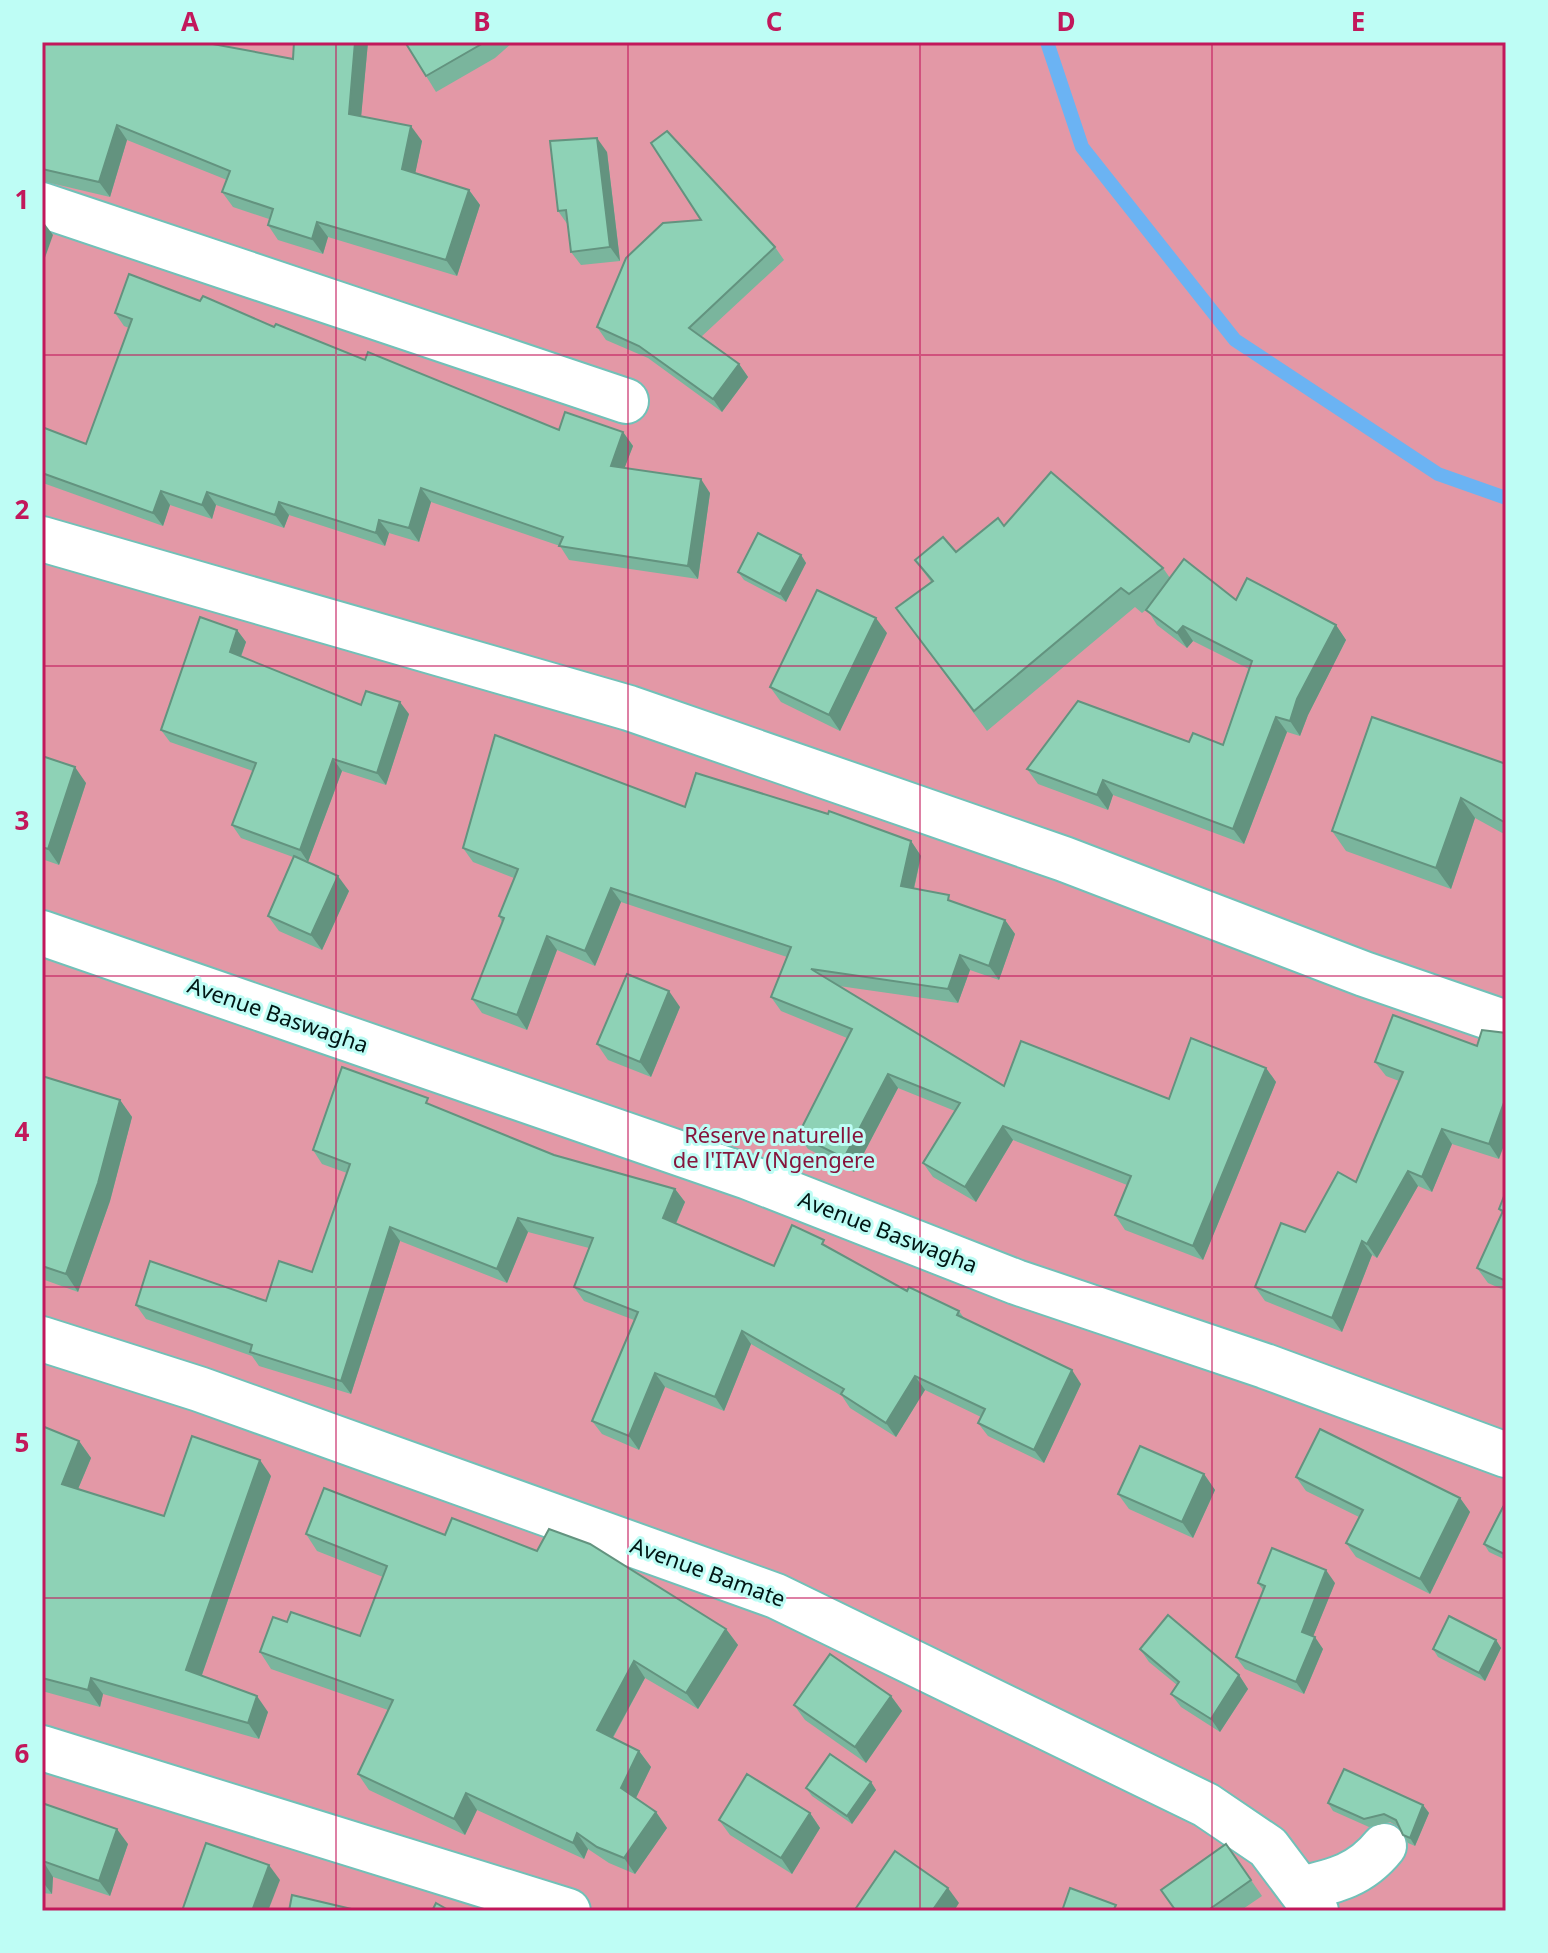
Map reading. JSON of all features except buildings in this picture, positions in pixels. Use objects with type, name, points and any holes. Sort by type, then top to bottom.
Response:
[{"type":"street","points":[[42,205],[626,401]]},
{"type":"street","points":[[42,539],[629,708],[1064,859],[1364,974],[1506,1023]]},
{"type":"street","name":"Avenue Baswagha","points":[[42,933],[748,1177],[1016,1282],[1265,1366],[1506,1455]]},
{"type":"street","name":"Avenue Bamate","points":[[42,1339],[199,1389],[776,1596],[1206,1805],[1268,1847],[1308,1900]]},
{"type":"street","points":[[42,1748],[568,1911]]},
{"type":"street","points":[[1308,1900],[1371,1863],[1384,1846]]},
{"type":"green space","name":"Réserve naturelle de l'ITAV (Ngengere","points":[[42,42],[1506,42],[1506,1911],[42,1911]]},
{"type":"waterway","points":[[1047,42],[1082,147],[1235,340],[1438,474],[1506,498]]}]
